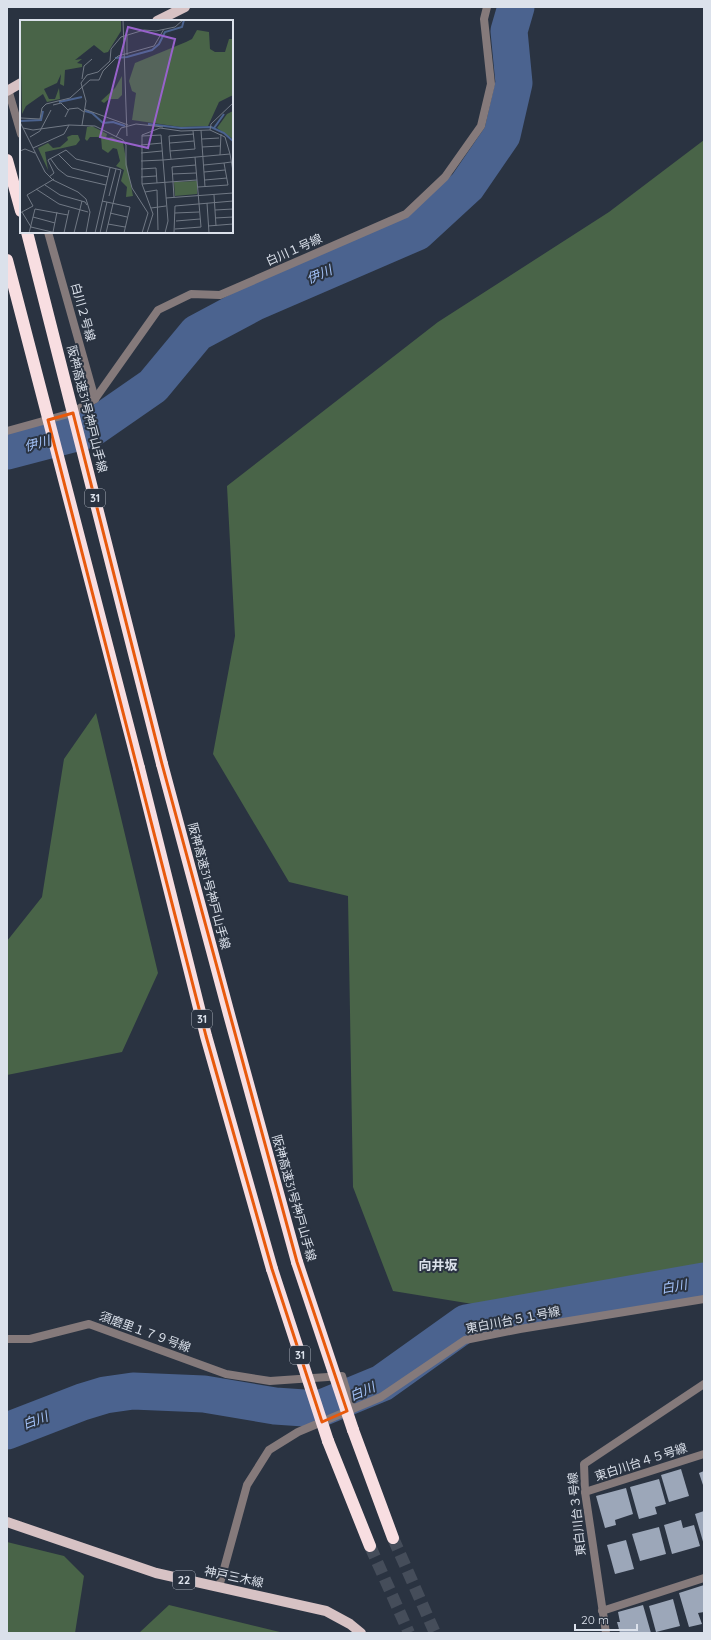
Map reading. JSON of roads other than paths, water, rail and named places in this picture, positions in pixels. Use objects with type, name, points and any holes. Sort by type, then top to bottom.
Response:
[{"type":"highway","points":[[7,160],[20,207]]},
{"type":"highway","name":"阪神高速31号神戸山手線","points":[[27,233],[162,764],[297,1262],[353,1430],[393,1538]]},
{"type":"highway","name":"31","points":[[7,260],[139,768],[206,1036],[272,1268],[328,1440],[370,1546]]},
{"type":"main road","points":[[159,20],[185,7]]},
{"type":"main road","points":[[8,90],[20,84]]},
{"type":"main road","name":"神戸三木線","points":[[7,1522],[156,1573],[326,1611],[350,1624],[361,1633]]},
{"type":"street","name":"白川１号線","points":[[7,431],[72,414],[95,399],[158,310],[191,294],[220,295],[406,214],[445,177],[481,126],[491,84],[484,19],[487,7]]},
{"type":"street","points":[[8,90],[20,131]]},
{"type":"street","name":"白川２号線","points":[[48,233],[95,399]]},
{"type":"street","name":"東白川台５１号線","points":[[219,1587],[247,1486],[269,1450],[298,1432],[381,1397],[466,1340],[520,1329],[704,1299]]},
{"type":"street","name":"須磨里１７９号線","points":[[7,1339],[30,1339],[89,1324],[226,1374],[270,1381],[342,1376],[352,1409]]},
{"type":"street","name":"東白川台３号線","points":[[606,1633],[585,1492],[584,1464],[704,1384]]},
{"type":"street","name":"東白川台４５号線","points":[[585,1492],[704,1454]]},
{"type":"street","points":[[602,1611],[704,1578]]},
{"type":"waterway","name":"伊川","points":[[7,451],[91,429],[153,386],[197,333],[255,302],[417,232],[467,186],[502,135],[514,83],[509,31],[516,7]]},
{"type":"waterway","name":"白川","points":[[7,1431],[82,1402],[105,1395],[133,1391],[204,1394],[275,1406],[319,1409],[382,1383],[466,1323],[704,1281]]},
{"type":"tunnel","points":[[393,1538],[435,1633]]},
{"type":"tunnel","points":[[370,1546],[409,1633]]},
{"type":"district","name":"向井坂","points":[[438,1265]]}]
